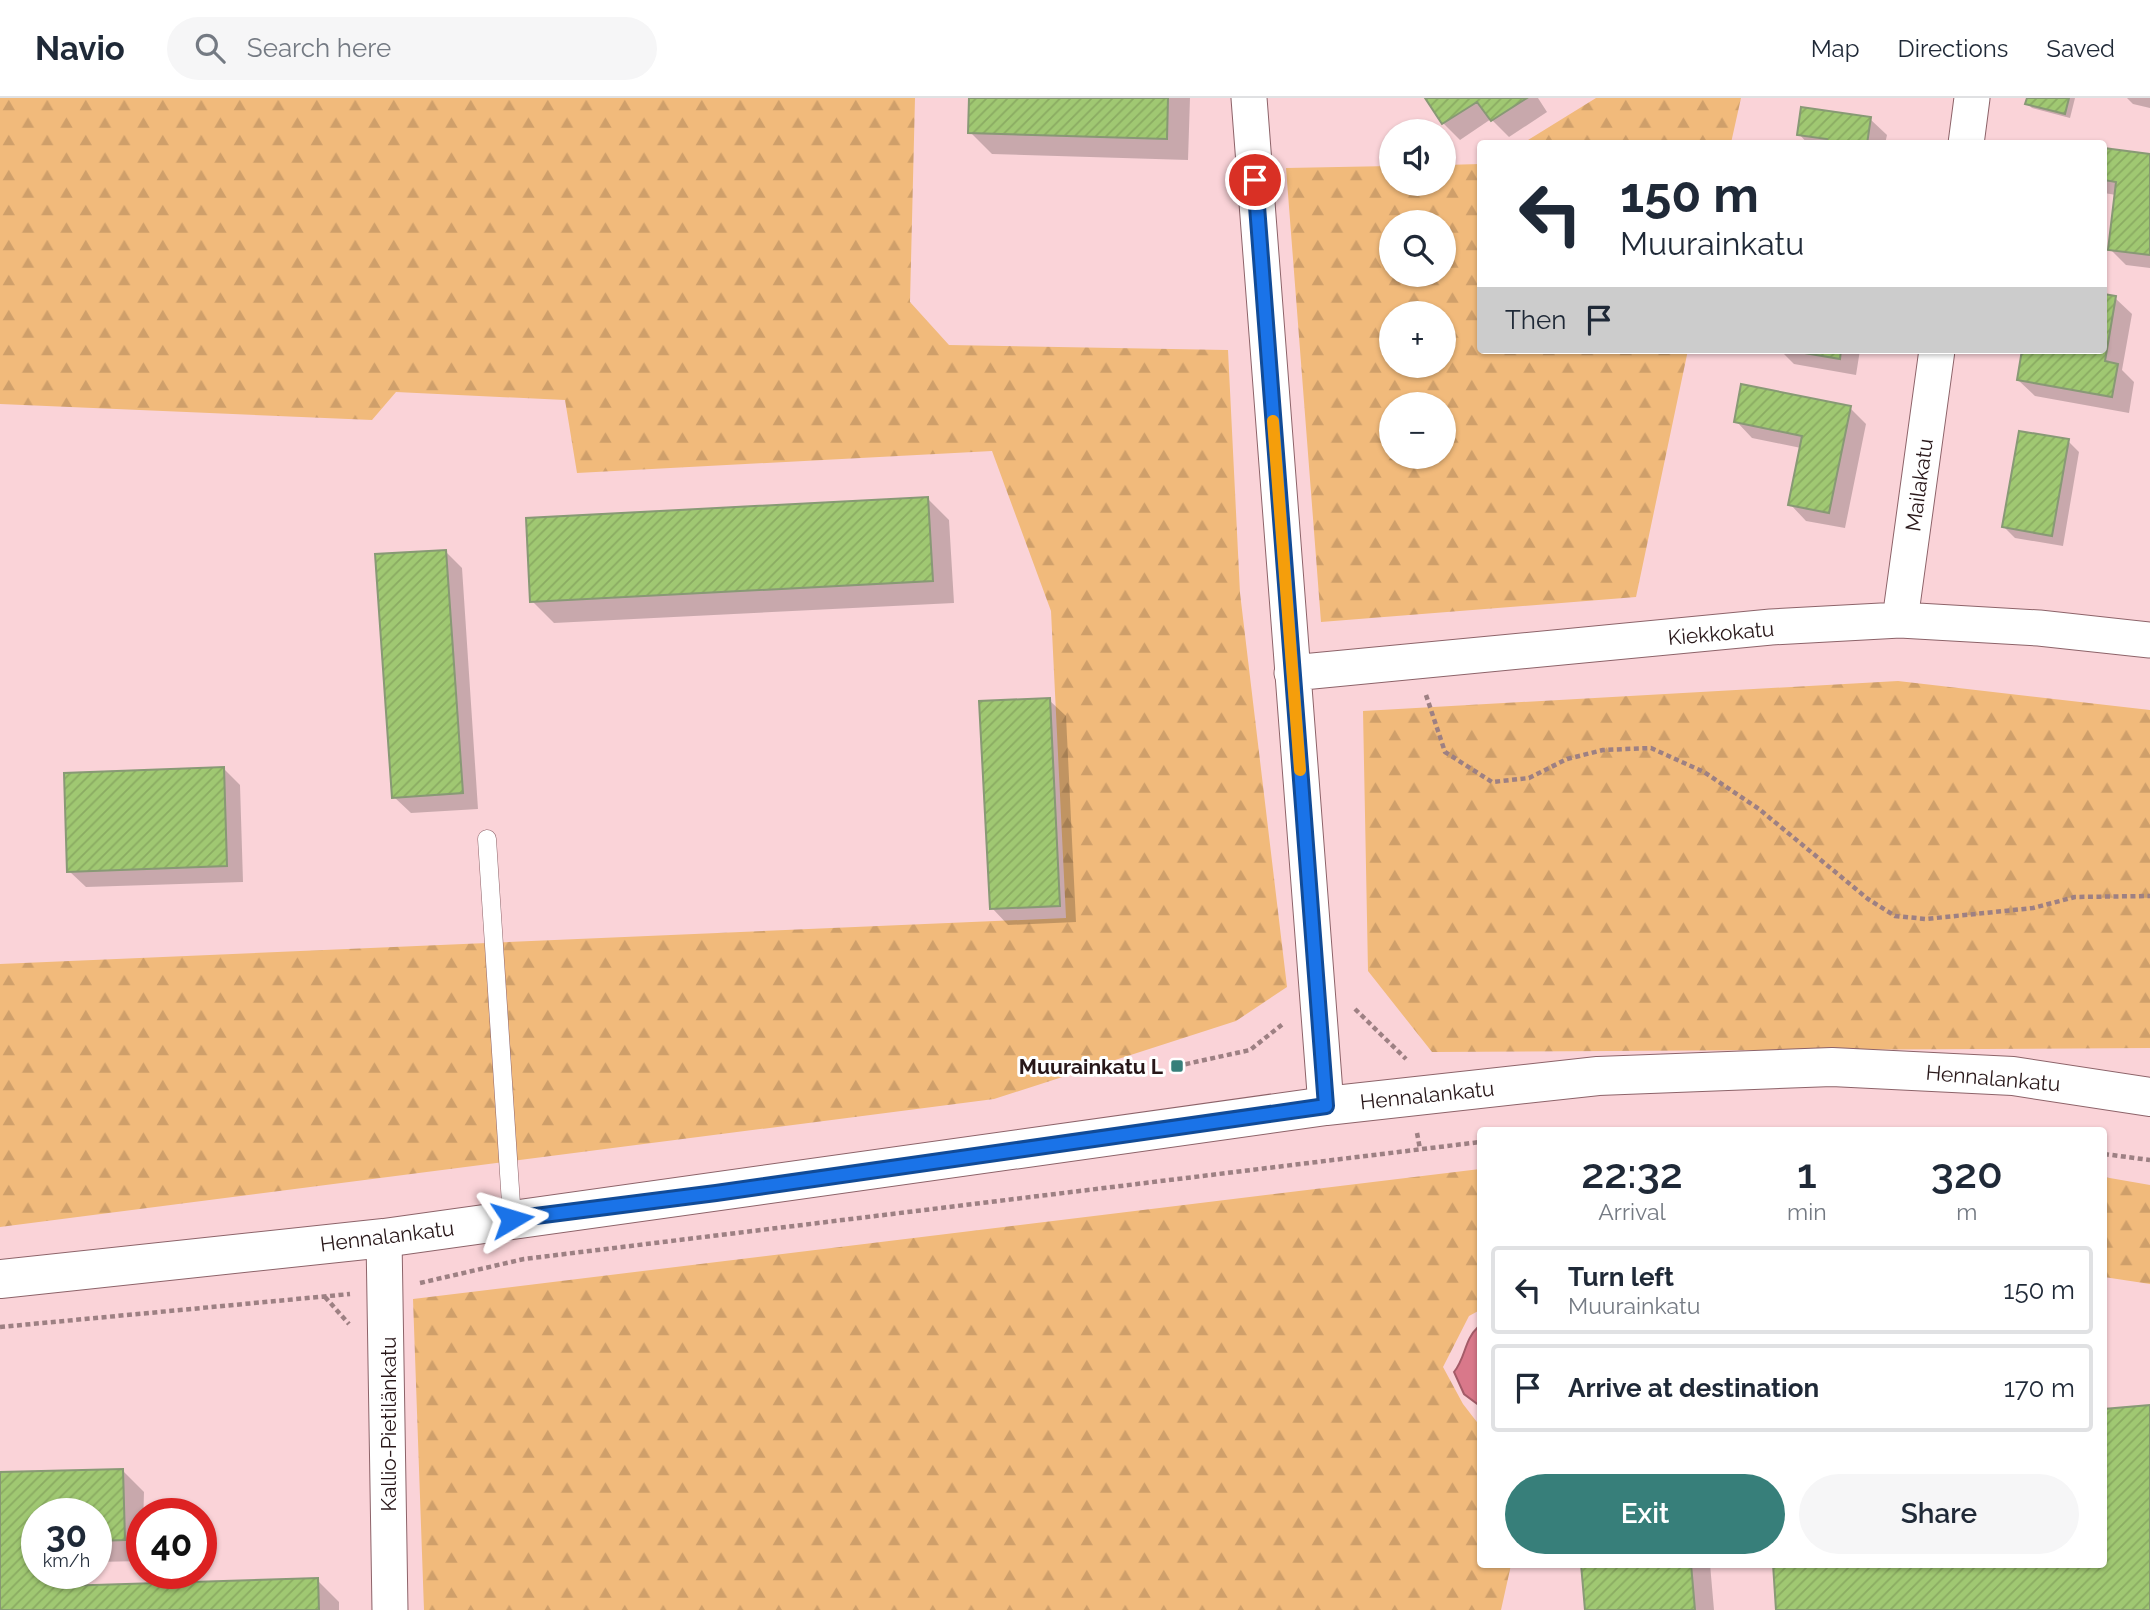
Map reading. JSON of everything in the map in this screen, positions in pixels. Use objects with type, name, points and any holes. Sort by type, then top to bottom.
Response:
[{"type":"street","points":[[1249,98],[1326,1106]]},
{"type":"street","points":[[1967,140],[1972,98]]},
{"type":"street","name":"Mailakatu","points":[[1900,620],[1936,354]]},
{"type":"street","name":"Kiekkokatu","points":[[1292,673],[1771,627],[1900,620],[2039,628],[2150,640]]},
{"type":"street","name":"Hennalankatu","points":[[0,1279],[384,1238],[1326,1106],[1598,1076],[1832,1067],[2013,1076],[2150,1097]]},
{"type":"street","name":"Kallio-Pietilänkatu","points":[[384,1238],[387,1291],[390,1610]]},
{"type":"lane","points":[[487,839],[512,1219]]},
{"type":"path","points":[[1415,662],[1445,752],[1492,782],[1529,778],[1567,759],[1603,750],[1651,748],[1704,772],[1759,808],[1868,899],[1895,916],[1926,919],[2033,908],[2074,897],[2150,896]]},
{"type":"path","points":[[1177,1066],[1250,1050],[1292,1017],[1352,1007],[1407,1059],[1420,1149]]},
{"type":"path","points":[[0,1327],[387,1291],[524,1259],[1477,1142]]},
{"type":"path","points":[[2107,1154],[2150,1160]]},
{"type":"green space","points":[[0,98],[915,98],[910,302],[949,345],[1228,350],[1240,593],[1287,987],[1236,1021],[994,1099],[0,1227],[0,964],[1066,918],[1051,611],[992,451],[577,473],[565,400],[396,392],[372,420],[0,404]]},
{"type":"green space","points":[[1596,98],[1741,98],[1732,140],[1528,140]]},
{"type":"green space","points":[[1477,164],[1477,354],[1687,354],[1636,597],[1321,622],[1286,168],[1379,166],[1379,196],[1456,196],[1456,165]]},
{"type":"green space","points":[[1898,681],[2150,710],[2150,1048],[1432,1052],[1368,971],[1363,711]]},
{"type":"green space","points":[[1477,1169],[1477,1312],[1469,1316],[1443,1367],[1463,1404],[1477,1422],[1477,1568],[1510,1568],[1501,1610],[424,1610],[413,1299]]},
{"type":"green space","points":[[2107,1178],[2150,1185],[2150,1284],[2107,1277]]},
{"type":"shaded area","points":[[1477,1328],[1477,1404],[1464,1394],[1454,1372]]},
{"type":"building","points":[[969,98],[1168,98],[1167,139],[968,133]]},
{"type":"building","points":[[1425,98],[1527,98],[1491,121],[1477,102],[1450,119],[1439,119]]},
{"type":"building","points":[[2027,98],[2069,98],[2065,114],[2025,104]]},
{"type":"building","points":[[1801,107],[1871,117],[1868,140],[1827,140],[1797,135]]},
{"type":"building","points":[[2107,148],[2150,154],[2150,255],[2108,250],[2116,182],[2107,180]]},
{"type":"building","points":[[2107,294],[2116,296],[2107,349]]},
{"type":"building","points":[[1811,354],[1841,354],[1840,359]]},
{"type":"building","points":[[2021,354],[2106,354],[2105,361],[2118,364],[2112,397],[2017,380]]},
{"type":"building","points":[[1741,384],[1851,406],[1829,513],[1788,505],[1802,436],[1734,422]]},
{"type":"building","points":[[2019,431],[2069,439],[2052,536],[2002,527]]},
{"type":"building","points":[[928,497],[933,581],[530,602],[526,518]]},
{"type":"building","points":[[446,550],[463,793],[392,798],[375,554]]},
{"type":"building","points":[[1050,698],[1060,906],[990,909],[979,701]]},
{"type":"building","points":[[224,767],[227,866],[67,872],[64,773]]},
{"type":"building","points":[[2150,1405],[2150,1610],[1776,1610],[1773,1568],[2107,1568],[2107,1409]]},
{"type":"building","points":[[123,1469],[125,1540],[112,1540],[112,1498],[21,1498],[21,1589],[112,1589],[112,1584],[126,1584],[126,1589],[217,1589],[217,1581],[318,1578],[319,1610],[0,1610],[0,1472]]},
{"type":"building","points":[[1581,1568],[1691,1568],[1695,1610],[1585,1610]]},
{"type":"slow traffic","points":[[1273,421],[1300,770]]},
{"type":"place","name":"Muurainkatu L","points":[[1177,1066]]},
{"type":"route","points":[[512,1219],[716,1193],[1326,1106],[1255,180]]}]
